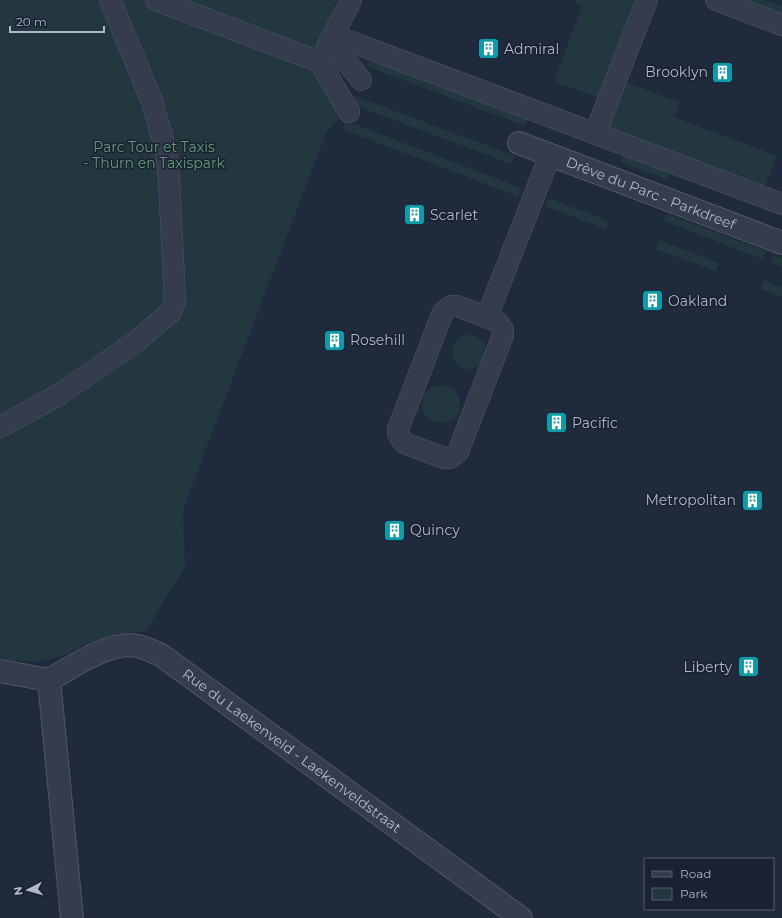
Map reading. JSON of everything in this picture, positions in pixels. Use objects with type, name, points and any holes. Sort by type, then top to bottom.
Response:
[{"type":"street","points":[[0,427],[60,394],[134,343],[171,312],[175,301],[169,179],[166,151],[152,101],[110,0]]},
{"type":"street","points":[[156,0],[320,62],[349,112]]},
{"type":"street","points":[[320,62],[351,0]]},
{"type":"street","points":[[595,134],[647,0]]},
{"type":"street","points":[[716,0],[782,25]]},
{"type":"street","points":[[332,38],[361,80]]},
{"type":"street","points":[[332,38],[782,204]]},
{"type":"street","name":"Drève du Parc - Parkdreef","points":[[519,143],[782,243]]},
{"type":"street","points":[[487,317],[550,155]]},
{"type":"street","points":[[451,306],[457,306],[487,317],[497,321],[503,330],[503,335],[458,452],[450,458],[444,458],[404,443],[398,434],[398,428],[443,312],[451,306]]},
{"type":"street","name":"Rue du Laekenveld - Laekenveldstraat","points":[[49,680],[101,651],[121,646],[136,646],[161,655],[521,918]]},
{"type":"street","points":[[0,671],[49,680],[72,918]]},
{"type":"green space","name":"Parc Tour et Taxis - Thurn en Taxispark","points":[[0,0],[337,0],[318,47],[352,104],[326,133],[183,509],[185,567],[145,632],[123,633],[107,637],[86,644],[59,657],[48,660],[34,661],[0,659]]},
{"type":"green space","points":[[576,0],[635,0],[598,97],[554,82],[582,6],[575,3]]},
{"type":"green space","points":[[743,0],[765,0],[782,6],[782,15]]},
{"type":"green space","points":[[369,58],[529,118],[525,126],[366,66]]},
{"type":"green space","points":[[625,82],[679,102],[674,117],[777,156],[764,189],[608,128]]},
{"type":"green space","points":[[355,96],[515,156],[511,164],[352,104]]},
{"type":"green space","points":[[346,121],[521,188],[517,196],[342,129]]},
{"type":"green space","points":[[623,154],[671,172],[668,180],[620,162]]},
{"type":"green space","points":[[548,198],[609,221],[606,229],[545,206]]},
{"type":"green space","points":[[667,214],[765,251],[762,259],[664,221]]},
{"type":"green space","points":[[659,240],[719,263],[716,271],[656,249]]},
{"type":"green space","points":[[774,255],[782,258],[782,267],[771,262]]},
{"type":"green space","points":[[764,280],[782,287],[782,297],[761,289]]},
{"type":"green space","points":[[466,335],[472,335],[476,336],[483,342],[486,352],[485,359],[479,366],[472,369],[466,369],[462,368],[455,362],[452,355],[452,349],[453,345],[459,338]]},
{"type":"green space","points":[[437,385],[445,385],[455,390],[459,397],[459,411],[455,418],[445,423],[437,423],[427,418],[425,415],[422,408],[422,400],[427,390],[430,388]]},
{"type":"place","name":"Admiral","points":[[488,49]]},
{"type":"place","name":"Brooklyn","points":[[723,72]]},
{"type":"place","name":"Scarlet","points":[[414,215]]},
{"type":"place","name":"Oakland","points":[[652,301]]},
{"type":"place","name":"Rosehill","points":[[334,340]]},
{"type":"place","name":"Pacific","points":[[557,423]]},
{"type":"place","name":"Metropolitan","points":[[752,500]]},
{"type":"place","name":"Quincy","points":[[395,530]]},
{"type":"place","name":"Liberty","points":[[748,667]]}]
